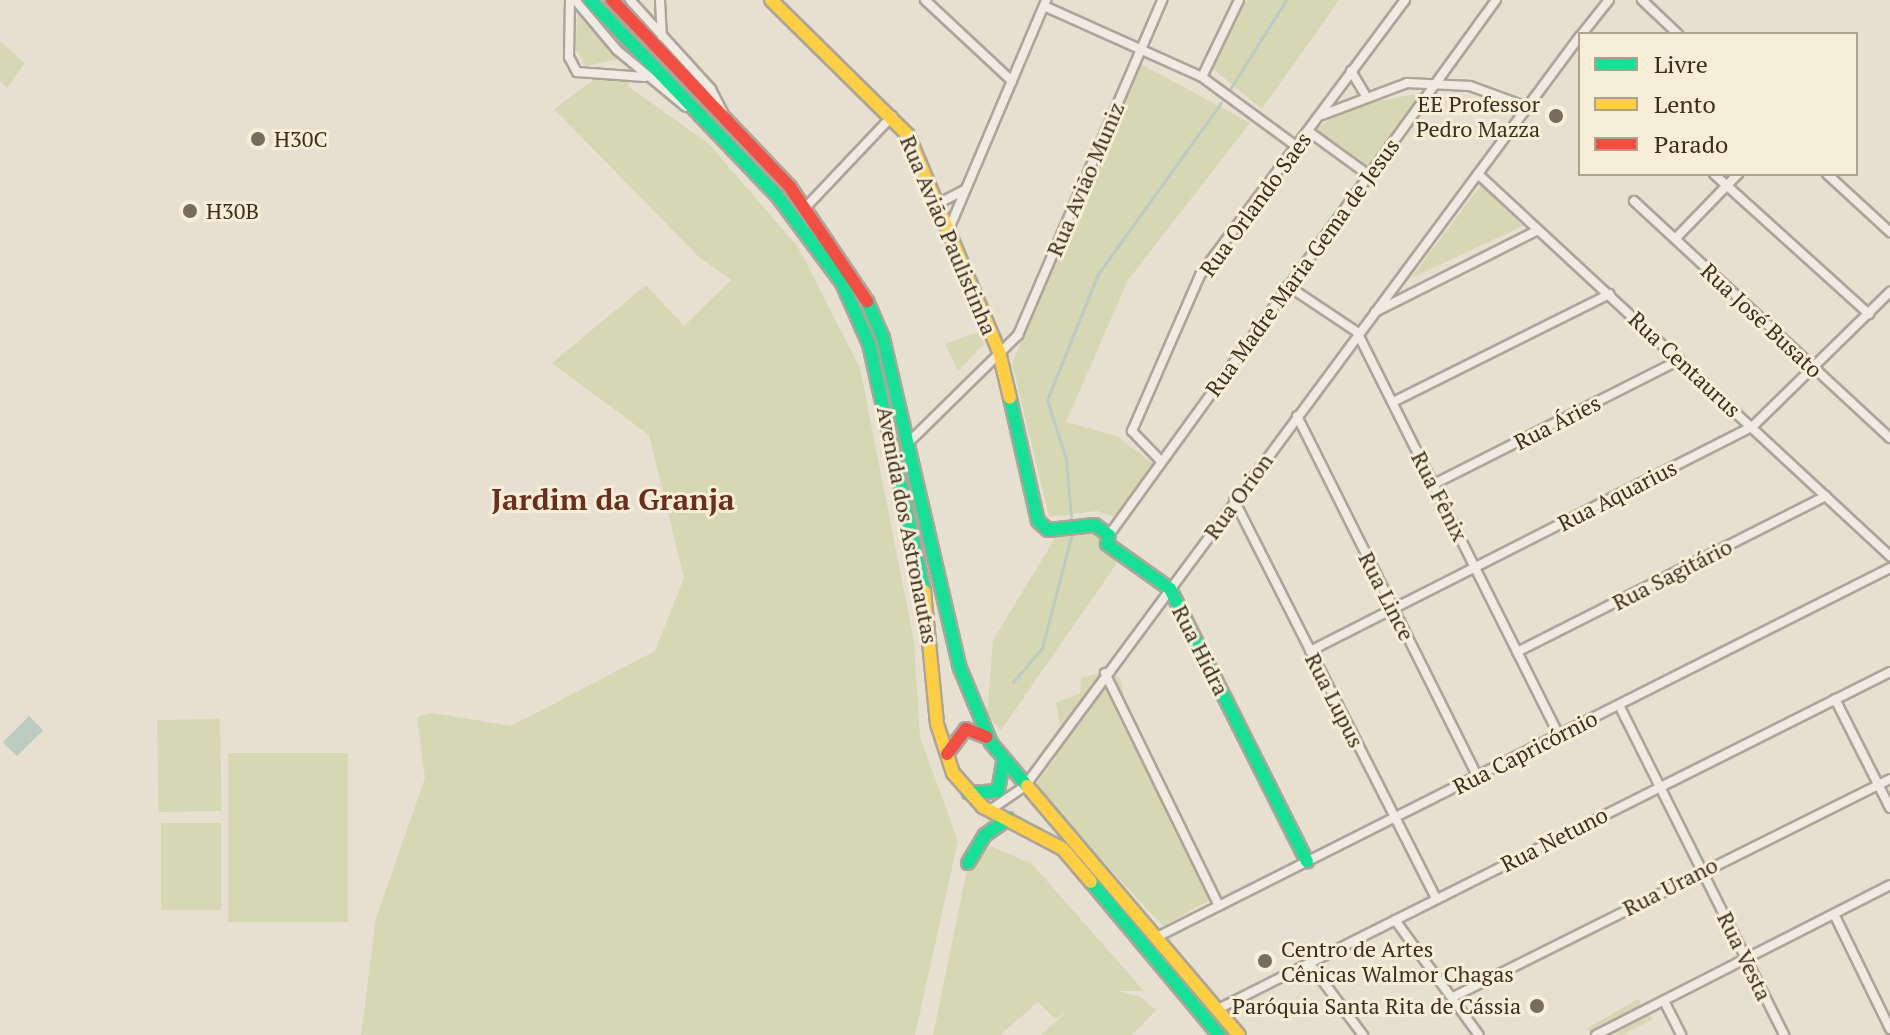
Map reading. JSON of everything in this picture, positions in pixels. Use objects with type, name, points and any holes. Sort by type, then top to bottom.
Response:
[{"type":"main road","name":"Avenida dos Astronautas","points":[[590,0],[655,76],[717,132],[813,237],[869,344],[931,624],[934,704],[947,754],[963,789],[990,810],[1063,849],[1219,1035]]},
{"type":"main road","name":"Avenida dos Astronautas","points":[[612,0],[676,59],[725,118],[807,206],[856,276],[878,326],[956,653],[991,743],[1003,762],[1161,935],[1239,1035]]},
{"type":"main road","name":"Rua Avião Paulistinha","points":[[771,0],[893,114],[939,203],[999,352],[1038,521],[1048,530],[1095,525],[1109,535]]},
{"type":"main road","name":"Rua Hidra","points":[[1109,535],[1107,544],[1170,589],[1307,861]]},
{"type":"main road","points":[[947,754],[966,729],[991,743]]},
{"type":"main road","points":[[963,789],[991,795],[1002,785],[1003,762]]},
{"type":"main road","points":[[968,863],[985,835],[1008,819]]},
{"type":"street","points":[[573,0],[655,76]]},
{"type":"street","points":[[573,0],[569,57],[577,72],[655,76],[676,59],[662,36],[630,0]]},
{"type":"street","points":[[660,0],[662,36]]},
{"type":"street","name":"Rua Avião Muniz","points":[[907,444],[1018,335],[1162,0]]},
{"type":"street","points":[[1202,77],[1239,0]]},
{"type":"street","name":"Rua Orlando Saes","points":[[1159,459],[1133,438],[1145,399],[1200,275],[1405,0]]},
{"type":"street","name":"Rua Madre Maria Gema de Jesus","points":[[1109,535],[1159,459],[1370,176],[1496,0]]},
{"type":"street","name":"Rua Orion","points":[[1583,32],[1609,0]]},
{"type":"street","points":[[1642,0],[1676,32]]},
{"type":"street","points":[[928,2],[1012,81]]},
{"type":"street","points":[[949,229],[1045,3],[1202,77],[1296,146]]},
{"type":"street","name":"Rua Orion","points":[[990,810],[1025,786],[1395,280],[1527,107],[1577,48]]},
{"type":"street","points":[[1351,71],[1364,93]]},
{"type":"street","points":[[1318,118],[1364,93],[1436,82],[1527,107]]},
{"type":"street","points":[[807,206],[893,114]]},
{"type":"street","points":[[1308,131],[1370,176]]},
{"type":"street","name":"Rua Centaurus","points":[[1478,174],[1890,556]]},
{"type":"street","points":[[1716,176],[1869,314]]},
{"type":"street","points":[[1675,239],[1736,176]]},
{"type":"street","points":[[1829,176],[1890,232]]},
{"type":"street","points":[[939,203],[968,187]]},
{"type":"street","name":"Rua José Busato","points":[[1634,201],[1890,438]]},
{"type":"street","points":[[1370,315],[1538,230]]},
{"type":"street","points":[[1395,280],[1403,296]]},
{"type":"street","name":"Rua Fênix","points":[[1288,286],[1357,332],[1559,735]]},
{"type":"street","name":"Rua Aquarius","points":[[1310,651],[1753,426],[1816,370],[1890,292]]},
{"type":"street","points":[[1393,402],[1610,294]]},
{"type":"street","name":"Rua Áries","points":[[1434,484],[1680,360]]},
{"type":"street","name":"Rua Lince","points":[[1297,416],[1477,776]]},
{"type":"street","name":"Rua Sagitário","points":[[1517,652],[1826,496]]},
{"type":"street","name":"Rua Lupus","points":[[1234,500],[1436,899]]},
{"type":"street","name":"Rua Capricórnio","points":[[1161,935],[1890,568]]},
{"type":"street","name":"Rua Netuno","points":[[1218,1009],[1890,672]]},
{"type":"street","points":[[1105,673],[1219,906]]},
{"type":"street","points":[[1835,699],[1890,808]]},
{"type":"street","name":"Rua Vesta","points":[[1619,705],[1784,1035]]},
{"type":"street","name":"Rua Urano","points":[[1453,997],[1703,869],[1890,779]]},
{"type":"street","points":[[1596,1035],[1890,885]]},
{"type":"street","points":[[1834,914],[1890,1029]]},
{"type":"street","points":[[1395,920],[1479,1035]]},
{"type":"street","points":[[1310,964],[1363,1035]]},
{"type":"street","points":[[1664,1001],[1681,1035]]},
{"type":"green space","points":[[1247,0],[1339,0],[1262,109],[1213,69]]},
{"type":"green space","points":[[577,14],[618,59],[586,66],[576,50]]},
{"type":"green space","points":[[0,41],[25,63],[7,88],[0,82]]},
{"type":"green space","points":[[1141,64],[1250,123],[1128,280],[1066,422],[1117,436],[1153,463],[1116,517],[1097,511],[1049,517],[1012,363]]},
{"type":"green space","points":[[636,76],[628,86],[708,143],[798,247],[860,368],[914,641],[920,737],[958,841],[915,1035],[361,1035],[376,918],[425,778],[417,717],[433,713],[511,726],[655,651],[684,578],[649,435],[552,363],[646,285],[684,326],[731,280],[698,256],[554,109],[597,77]]},
{"type":"green space","points":[[1426,92],[1370,167],[1316,129],[1352,106]]},
{"type":"green space","points":[[1481,185],[1523,226],[1411,278]]},
{"type":"green space","points":[[979,332],[984,344],[958,371],[945,344]]},
{"type":"green space","points":[[1060,530],[1099,530],[1117,563],[1001,730],[987,716],[993,640]]},
{"type":"green space","points":[[1108,671],[1120,678],[1126,704],[1117,713],[1210,900],[1163,926],[1034,787],[1057,756],[1043,750],[1060,726],[1056,703],[1080,693],[1081,678]]},
{"type":"green space","points":[[220,719],[222,811],[159,812],[157,720]]},
{"type":"green space","points":[[228,753],[348,753],[348,922],[228,922]]},
{"type":"green space","points":[[161,823],[221,823],[221,910],[161,910]]},
{"type":"green space","points":[[991,846],[1032,864],[1144,991],[1116,991],[1139,996],[1156,1010],[1132,1035],[1041,1035],[1067,1011],[1055,1019],[1038,1002],[1000,1035],[933,1035],[968,865]]},
{"type":"green space","points":[[1638,999],[1653,1019],[1622,1035],[1584,1030]]},
{"type":"shaded area","points":[[29,716],[43,730],[17,756],[3,742]]},
{"type":"waterway","points":[[1230,89],[1286,0]]},
{"type":"waterway","points":[[1071,517],[1066,459],[1047,400],[1098,274],[1221,103]]},
{"type":"waterway","points":[[1013,682],[1042,648],[1072,533]]},
{"type":"traffic: fast","points":[[590,0],[778,197],[842,283],[869,344],[924,591]]},
{"type":"traffic: fast","points":[[867,301],[883,338],[960,668],[991,743],[1027,786]]},
{"type":"traffic: fast","points":[[1010,398],[1038,521],[1048,530],[1095,525],[1109,535],[1107,544],[1170,589],[1307,861]]},
{"type":"traffic: fast","points":[[969,793],[998,791],[1003,762]]},
{"type":"traffic: fast","points":[[968,863],[985,835],[1008,819]]},
{"type":"traffic: fast","points":[[1091,882],[1219,1035]]},
{"type":"traffic: slow","points":[[771,0],[908,135],[999,352],[1010,398]]},
{"type":"traffic: slow","points":[[924,591],[937,724],[953,773],[983,807],[1063,849],[1091,882]]},
{"type":"traffic: slow","points":[[1027,786],[1239,1035]]},
{"type":"traffic: jam","points":[[612,0],[790,187],[867,301]]},
{"type":"traffic: jam","points":[[947,754],[966,729],[987,737]]},
{"type":"place","name":"EE Professor Pedro Mazza","points":[[1556,116]]},
{"type":"place","name":"H30C","points":[[258,139]]},
{"type":"place","name":"H30B","points":[[190,211]]},
{"type":"place","name":"Centro de Artes Cênicas Walmor Chagas","points":[[1265,961]]},
{"type":"place","name":"Paróquia Santa Rita de Cássia","points":[[1537,1006]]},
{"type":"district","name":"Jardim da Granja","points":[[613,499]]}]
